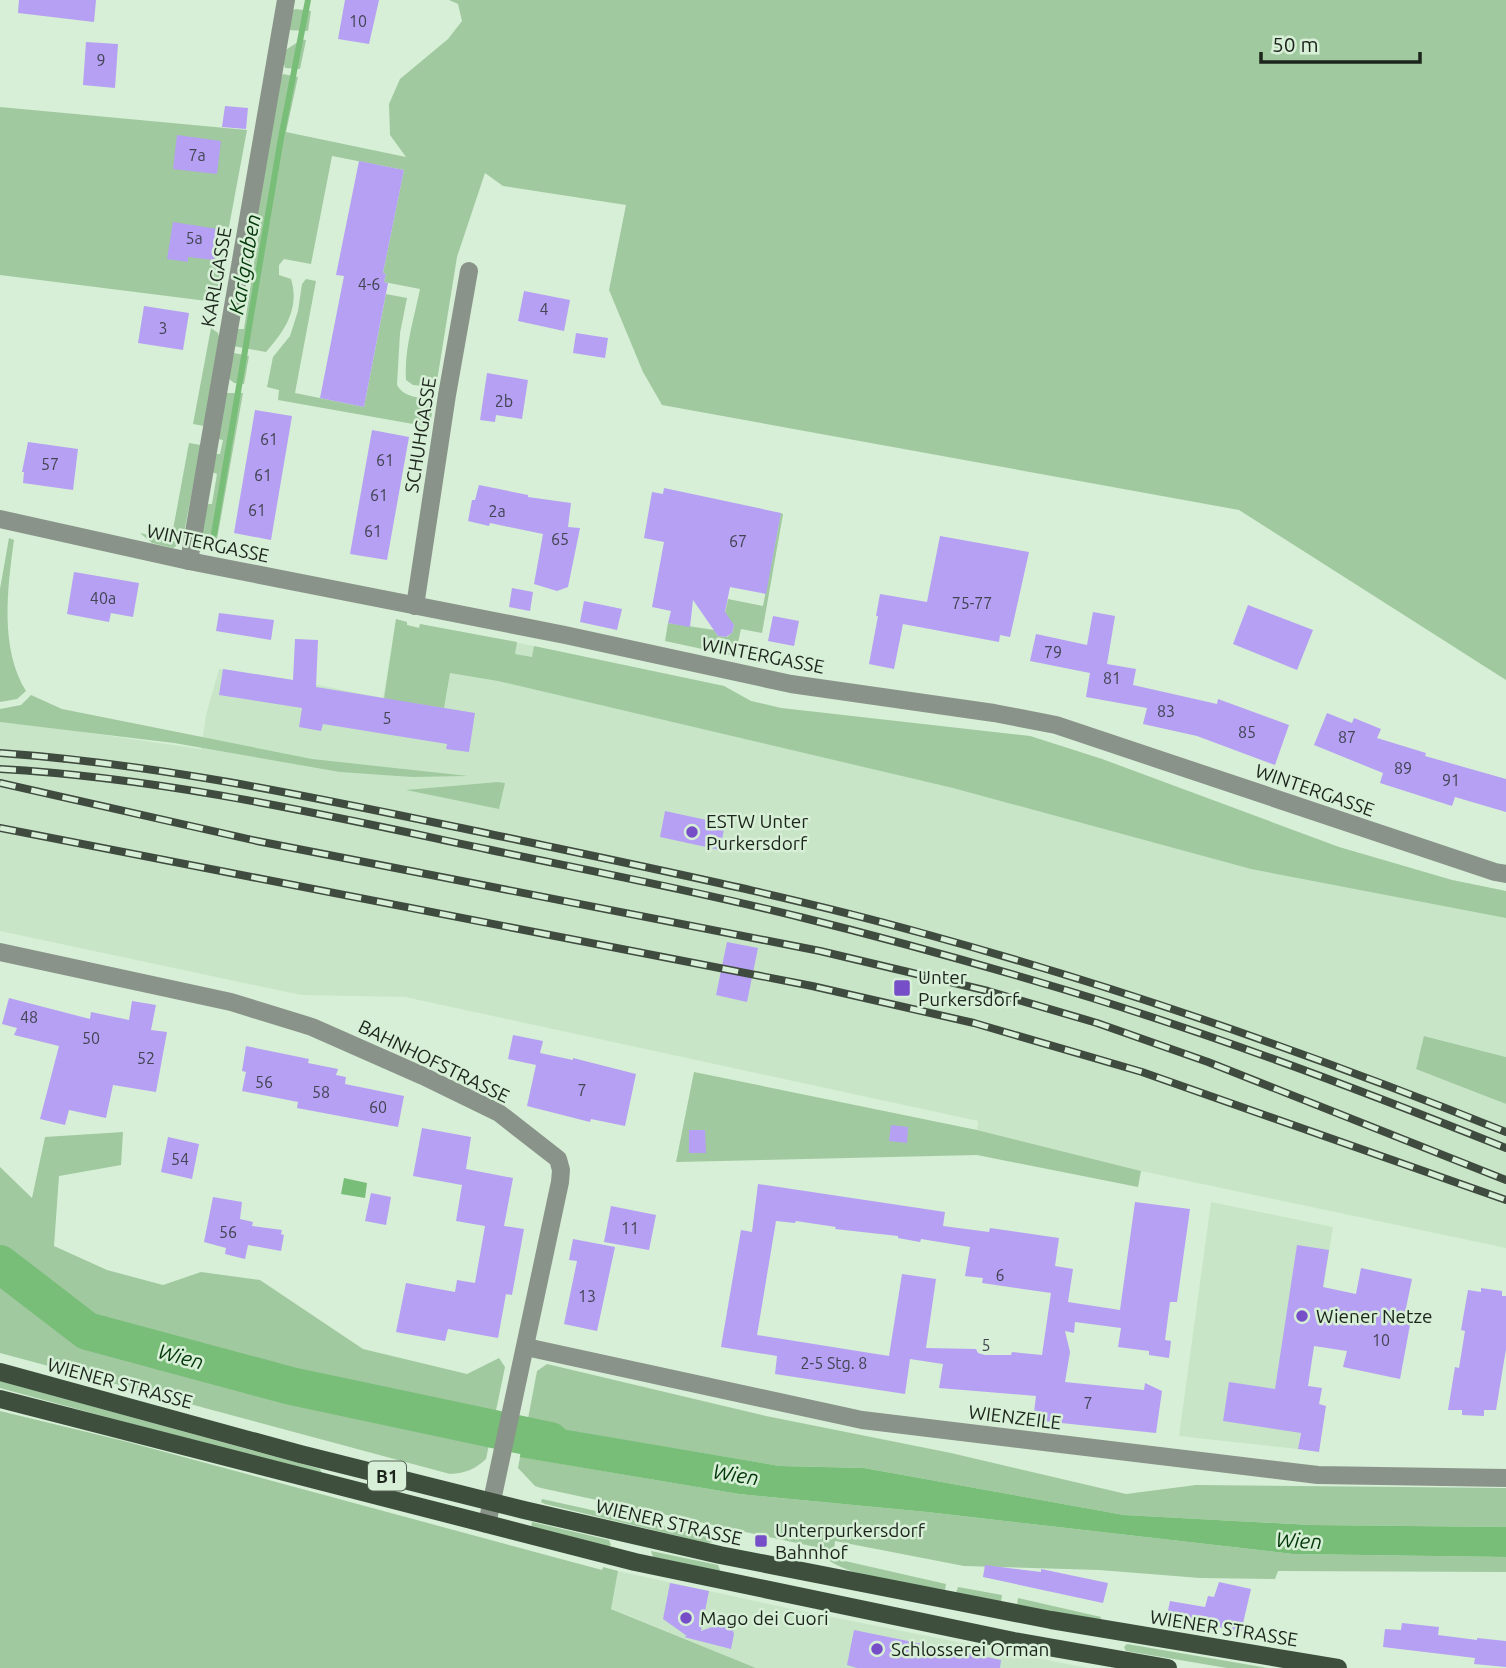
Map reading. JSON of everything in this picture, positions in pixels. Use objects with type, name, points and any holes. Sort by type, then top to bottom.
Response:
[{"type":"main road","name":"WIENER STRASSE","points":[[0,1372],[300,1454],[720,1555],[933,1598],[1338,1668]]},
{"type":"main road","name":"B1","points":[[0,1399],[635,1562],[1014,1641],[1168,1668]]},
{"type":"street","name":"KARLGASSE","points":[[188,561],[286,0]]},
{"type":"street","name":"SCHUHGASSE","points":[[415,606],[469,271]]},
{"type":"street","name":"WINTERGASSE","points":[[0,519],[188,561],[782,682],[994,713],[1056,725],[1506,874]]},
{"type":"street","name":"BAHNHOFSTRASSE","points":[[0,952],[231,1002],[300,1023],[423,1076],[499,1113],[558,1159],[561,1170],[487,1524]]},
{"type":"street","name":"WIENZEILE","points":[[526,1347],[862,1420],[1318,1475],[1506,1478]]},
{"type":"shaded area","points":[[449,0],[1506,0],[1506,680],[1239,510],[662,405],[643,372],[609,290],[626,205],[503,186],[485,173],[457,257],[436,387],[413,385],[406,380],[406,357],[420,289],[384,282],[386,274],[383,273],[404,170],[332,156],[311,264],[284,259],[279,265],[279,275],[291,279],[294,300],[285,327],[266,352],[233,346],[236,329],[244,329],[258,237],[252,234],[279,80],[283,74],[298,77],[286,132],[406,157],[390,135],[389,104],[400,79],[448,39],[462,21],[458,4]]},
{"type":"shaded area","points":[[292,10],[311,11],[308,31],[287,30]]},
{"type":"shaded area","points":[[299,39],[306,40],[300,69],[285,68],[284,51]]},
{"type":"shaded area","points":[[0,107],[247,130],[215,302],[0,275]]},
{"type":"shaded area","points":[[306,279],[316,281],[295,393],[364,407],[386,294],[407,298],[400,333],[397,385],[409,395],[434,399],[430,427],[278,400],[279,390],[267,387],[273,357],[290,336],[298,311],[302,284]]},
{"type":"shaded area","points":[[211,328],[218,333],[220,340],[204,426],[193,424]]},
{"type":"shaded area","points":[[234,353],[249,356],[244,384],[234,383],[227,377]]},
{"type":"shaded area","points":[[226,393],[243,393],[216,545],[199,542],[206,504],[212,504],[217,474],[212,472],[215,454],[220,454],[223,440],[218,439]]},
{"type":"shaded area","points":[[189,443],[201,445],[183,538],[172,535]]},
{"type":"shaded area","points":[[781,513],[783,514],[762,633],[741,629],[735,656],[665,641],[668,623],[714,630],[718,636],[727,637],[732,633],[734,625],[724,618],[728,599],[763,606]]},
{"type":"shaded area","points":[[140,533],[181,543],[173,548],[152,543]]},
{"type":"shaded area","points":[[9,538],[14,540],[9,579],[9,638],[12,657],[26,691],[17,699],[0,702],[0,589]]},
{"type":"shaded area","points":[[396,619],[419,628],[420,624],[724,686],[751,701],[781,708],[1030,736],[1102,759],[1339,847],[1452,880],[1506,891],[1506,1057],[1425,1036],[1416,1068],[1506,1104],[1506,1248],[1141,1171],[977,1130],[978,1121],[405,997],[301,995],[0,931],[0,722],[201,749],[206,715],[219,669],[288,679],[383,698]]},
{"type":"shaded area","points":[[396,619],[419,628],[420,624],[517,642],[515,654],[532,657],[534,646],[724,686],[751,701],[781,708],[1030,736],[1102,759],[1339,847],[1452,880],[1506,891],[1506,918],[1251,869],[953,788],[498,681],[450,673],[444,708],[384,699]]},
{"type":"shaded area","points":[[31,695],[62,709],[312,759],[468,776],[412,777],[340,772],[174,743],[0,722],[0,709],[21,705]]},
{"type":"shaded area","points":[[505,783],[499,809],[406,790]]},
{"type":"shaded area","points":[[1424,1036],[1506,1057],[1506,1104],[1416,1069]]},
{"type":"shaded area","points":[[694,1072],[977,1130],[1141,1171],[1138,1187],[977,1155],[676,1162]]},
{"type":"shaded area","points":[[123,1132],[121,1165],[59,1176],[54,1246],[107,1270],[163,1285],[201,1272],[260,1280],[363,1349],[467,1374],[499,1358],[505,1367],[486,1459],[470,1470],[450,1474],[0,1353],[0,1167],[32,1198],[45,1137]]},
{"type":"shaded area","points":[[1211,1202],[1333,1227],[1298,1449],[1179,1436]]},
{"type":"shaded area","points":[[547,1364],[766,1416],[951,1453],[1126,1494],[1196,1485],[1506,1488],[1506,1527],[1311,1525],[1124,1515],[864,1468],[780,1466],[527,1424],[537,1371]]},
{"type":"shaded area","points":[[0,1381],[320,1469],[322,1473],[319,1475],[0,1388]]},
{"type":"shaded area","points":[[0,1411],[124,1441],[602,1570],[603,1567],[618,1571],[611,1609],[756,1668],[0,1668]]},
{"type":"shaded area","points":[[520,1457],[739,1494],[927,1512],[1293,1554],[1506,1557],[1506,1572],[1278,1571],[1275,1579],[1200,1578],[1099,1570],[964,1566],[835,1541],[834,1551],[541,1488],[535,1486],[518,1468]]},
{"type":"shaded area","points":[[542,1499],[709,1536],[719,1541],[707,1543],[545,1504],[541,1502]]},
{"type":"shaded area","points":[[532,1522],[609,1540],[611,1545],[608,1547],[531,1528]]},
{"type":"shaded area","points":[[651,1551],[718,1565],[720,1570],[719,1572],[653,1557]]},
{"type":"shaded area","points":[[823,1556],[946,1584],[945,1590],[863,1575],[834,1564]]},
{"type":"shaded area","points":[[618,1571],[1088,1668],[756,1668],[610,1608]]},
{"type":"shaded area","points":[[958,1587],[1002,1595],[1001,1602],[956,1593]]},
{"type":"shaded area","points":[[1018,1598],[1101,1617],[1100,1621],[1017,1605]]},
{"type":"shaded area","points":[[1127,1644],[1268,1668],[1227,1668],[1126,1651],[1124,1647]]},
{"type":"water","points":[[344,1178],[367,1183],[365,1198],[341,1194]]},
{"type":"water","points":[[514,1421],[780,1466],[864,1468],[1124,1515],[1311,1525],[1506,1527],[1506,1557],[1293,1554],[927,1512],[739,1494],[507,1455]]},
{"type":"pier","points":[[514,1418],[527,1420],[519,1461],[506,1458]]},
{"type":"building","points":[[19,0],[96,0],[94,22],[18,13]]},
{"type":"building","points":[[345,0],[379,0],[369,44],[338,39]]},
{"type":"building","points":[[86,42],[118,44],[115,88],[83,85]]},
{"type":"building","points":[[225,106],[248,108],[246,129],[222,127]]},
{"type":"building","points":[[177,135],[221,141],[217,174],[173,169]]},
{"type":"building","points":[[359,161],[404,170],[383,273],[386,274],[384,282],[388,283],[364,407],[320,398],[344,276],[336,275]]},
{"type":"building","points":[[173,222],[218,229],[214,260],[188,257],[188,262],[167,259]]},
{"type":"building","points":[[524,291],[570,300],[564,331],[518,321]]},
{"type":"building","points":[[144,306],[189,313],[183,350],[138,343]]},
{"type":"building","points":[[576,333],[608,338],[605,358],[573,353]]},
{"type":"building","points":[[487,373],[528,380],[522,419],[496,415],[495,422],[480,420]]},
{"type":"building","points":[[255,410],[292,416],[271,540],[234,533]]},
{"type":"building","points":[[372,430],[409,437],[387,560],[350,554]]},
{"type":"building","points":[[28,442],[78,449],[73,490],[23,483],[22,472]]},
{"type":"building","points":[[479,485],[528,497],[571,503],[568,527],[580,528],[568,587],[557,591],[534,584],[543,534],[468,521],[472,500],[475,500]]},
{"type":"building","points":[[664,488],[781,513],[766,594],[730,587],[725,612],[734,625],[732,633],[726,637],[718,636],[693,600],[690,627],[668,623],[671,611],[652,607],[664,542],[644,538],[652,492],[663,494]]},
{"type":"building","points":[[940,536],[1029,552],[1010,637],[1000,635],[999,642],[903,624],[894,669],[869,664],[880,594],[927,602]]},
{"type":"building","points":[[74,572],[139,583],[133,617],[111,613],[109,622],[67,614]]},
{"type":"building","points":[[512,588],[533,592],[530,611],[509,607]]},
{"type":"building","points":[[584,601],[622,609],[617,630],[580,622]]},
{"type":"building","points":[[1248,605],[1313,630],[1297,670],[1233,644]]},
{"type":"building","points":[[1093,612],[1115,616],[1107,664],[1136,669],[1133,685],[1217,704],[1218,699],[1289,725],[1275,765],[1197,736],[1143,724],[1147,708],[1086,697],[1090,673],[1030,661],[1036,634],[1087,645]]},
{"type":"building","points":[[219,613],[274,620],[271,640],[216,631]]},
{"type":"building","points":[[773,616],[799,621],[794,646],[768,641]]},
{"type":"building","points":[[295,639],[318,640],[316,687],[475,713],[469,752],[446,749],[447,744],[323,724],[321,731],[299,727],[302,708],[219,695],[223,669],[293,680]]},
{"type":"building","points":[[1327,713],[1352,723],[1354,718],[1381,729],[1377,738],[1426,753],[1425,756],[1506,779],[1506,812],[1455,797],[1452,806],[1380,783],[1383,773],[1314,745]]},
{"type":"building","name":"ESTW Unter Purkersdorf","points":[[665,811],[725,824],[720,850],[660,837]]},
{"type":"building","points":[[727,942],[758,948],[747,1002],[716,995]]},
{"type":"building","points":[[9,998],[90,1019],[91,1012],[129,1020],[132,1001],[156,1005],[151,1030],[167,1032],[156,1092],[113,1085],[106,1118],[69,1110],[65,1125],[40,1119],[59,1046],[14,1035],[17,1028],[2,1024]]},
{"type":"building","points":[[513,1035],[543,1041],[540,1053],[573,1058],[636,1074],[625,1126],[591,1119],[590,1122],[527,1106],[536,1065],[508,1059]]},
{"type":"building","points":[[246,1046],[309,1059],[308,1063],[338,1069],[336,1075],[346,1077],[345,1084],[404,1096],[398,1127],[297,1108],[298,1102],[242,1091],[246,1072],[242,1071]]},
{"type":"building","points":[[891,1125],[908,1127],[907,1143],[889,1141]]},
{"type":"building","points":[[422,1128],[471,1137],[466,1169],[513,1178],[504,1226],[524,1229],[512,1295],[506,1294],[498,1338],[448,1329],[445,1341],[396,1332],[406,1283],[455,1292],[457,1280],[475,1283],[485,1226],[456,1221],[462,1185],[413,1176]]},
{"type":"building","points":[[689,1130],[705,1130],[706,1153],[689,1153]]},
{"type":"building","points":[[168,1137],[199,1144],[192,1179],[161,1172]]},
{"type":"building","points":[[758,1184],[945,1212],[943,1226],[989,1232],[990,1228],[1059,1238],[1055,1266],[1073,1269],[1068,1302],[1120,1310],[1135,1202],[1190,1209],[1177,1302],[1170,1302],[1165,1340],[1171,1341],[1169,1358],[1149,1355],[1149,1351],[1118,1347],[1121,1328],[1075,1322],[1074,1333],[1065,1331],[1070,1352],[1065,1382],[1144,1390],[1145,1383],[1162,1391],[1156,1433],[1033,1420],[1036,1396],[939,1388],[943,1364],[910,1359],[905,1394],[775,1374],[777,1356],[721,1347],[741,1230],[752,1232]],"holes":[[[776,1221],[796,1221],[836,1227],[835,1229],[898,1236],[920,1242],[921,1239],[970,1247],[965,1276],[983,1278],[982,1283],[1051,1293],[1042,1355],[1012,1352],[1011,1355],[985,1355],[978,1353],[976,1349],[926,1348],[936,1279],[902,1274],[889,1356],[757,1335]]]},
{"type":"building","points":[[371,1193],[391,1197],[386,1225],[365,1221]]},
{"type":"building","points":[[213,1197],[242,1202],[240,1219],[253,1222],[252,1226],[282,1230],[281,1234],[284,1235],[281,1251],[248,1245],[245,1259],[225,1254],[226,1248],[204,1242]]},
{"type":"building","points":[[611,1206],[656,1215],[649,1250],[604,1242]]},
{"type":"building","points":[[573,1239],[615,1247],[597,1331],[564,1324],[577,1261],[569,1260]]},
{"type":"building","points":[[1297,1245],[1329,1250],[1323,1287],[1356,1294],[1361,1268],[1412,1279],[1405,1313],[1412,1314],[1400,1379],[1343,1367],[1347,1351],[1314,1346],[1308,1386],[1322,1388],[1319,1404],[1326,1406],[1319,1452],[1298,1449],[1301,1433],[1223,1421],[1229,1382],[1275,1389]]},
{"type":"building","points":[[1481,1288],[1502,1291],[1502,1296],[1506,1296],[1506,1349],[1496,1410],[1484,1410],[1484,1416],[1462,1415],[1462,1410],[1448,1410],[1455,1367],[1459,1368],[1465,1331],[1461,1330],[1468,1290],[1481,1292]]},
{"type":"building","points":[[985,1565],[1041,1572],[1041,1569],[1108,1583],[1103,1603],[983,1577]]},
{"type":"building","points":[[1219,1582],[1251,1589],[1241,1632],[1167,1615],[1170,1601],[1205,1607],[1208,1596],[1214,1597]]},
{"type":"building","points":[[670,1583],[709,1591],[701,1631],[729,1621],[734,1634],[731,1649],[684,1637],[687,1636],[663,1619]]},
{"type":"building","points":[[1402,1623],[1439,1627],[1438,1635],[1506,1641],[1506,1667],[1474,1664],[1475,1658],[1383,1647],[1385,1629],[1401,1630]]},
{"type":"building","points":[[854,1630],[1001,1660],[1000,1668],[857,1668],[847,1665]]},
{"type":"waterway","name":"Karlgraben","points":[[214,534],[281,138],[308,0]]},
{"type":"waterway","name":"Wien","points":[[0,1264],[87,1331],[291,1386],[550,1441]]},
{"type":"railway","points":[[0,753],[128,766],[256,787],[509,838],[824,908],[929,935],[1148,1001],[1364,1077],[1506,1132]]},
{"type":"railway","points":[[0,769],[123,781],[244,800],[683,890],[830,925],[1012,974],[1218,1039],[1506,1148]]},
{"type":"railway","points":[[0,783],[257,841],[820,951],[988,991],[1097,1023],[1208,1062],[1506,1180]]},
{"type":"railway","points":[[0,828],[812,986],[974,1023],[1142,1072],[1506,1200]]},
{"type":"place","name":"ESTW Unter Purkersdorf","points":[[692,832]]},
{"type":"place","name":"Unter Purkersdorf","points":[[902,988]]},
{"type":"place","name":"Wiener Netze","points":[[1302,1316]]},
{"type":"place","name":"Unterpurkersdorf Bahnhof","points":[[761,1541]]},
{"type":"place","name":"Mago dei Cuori","points":[[686,1618]]},
{"type":"place","name":"Schlosserei Orman","points":[[877,1649]]}]
